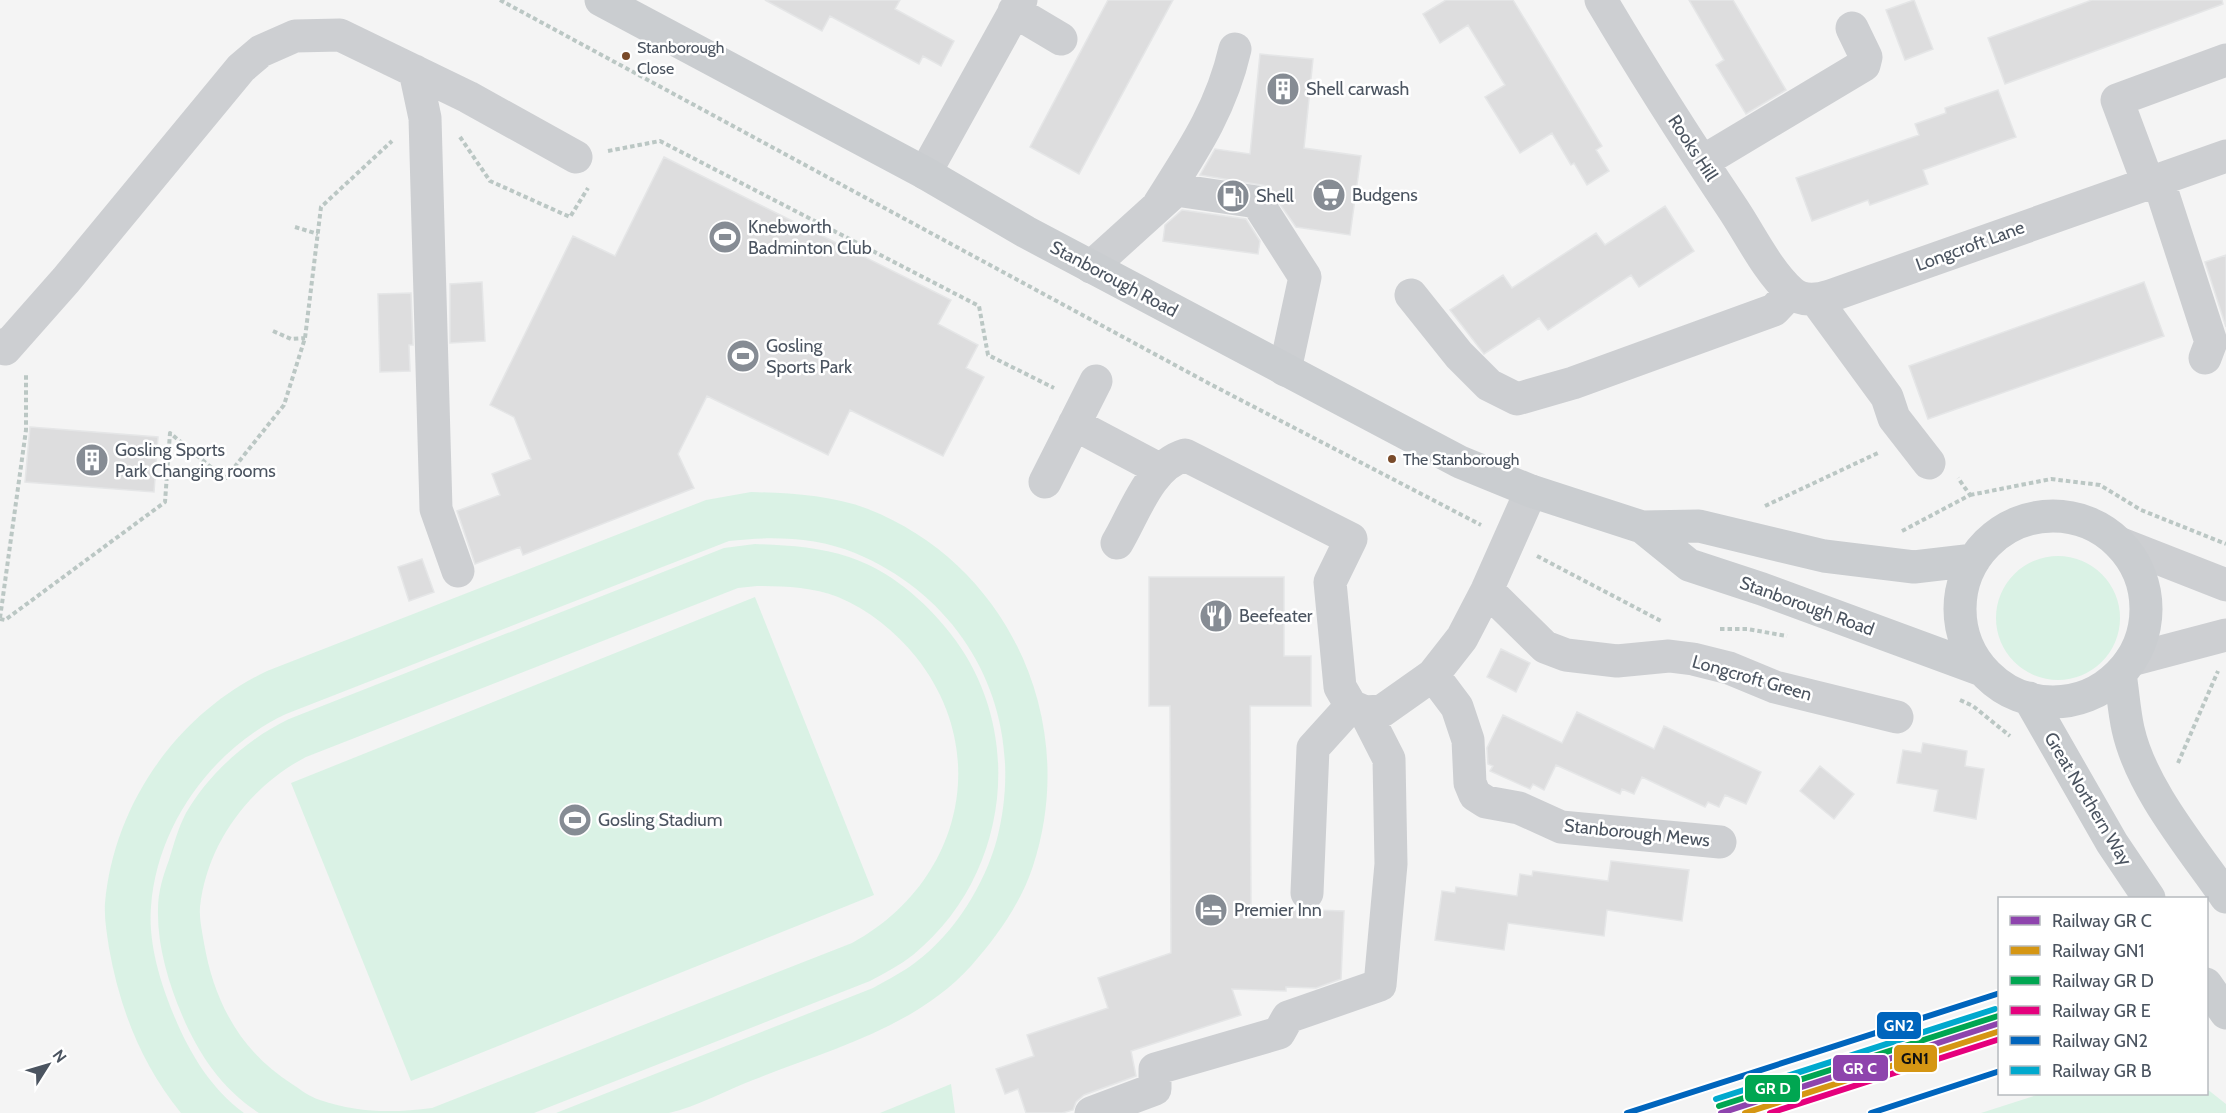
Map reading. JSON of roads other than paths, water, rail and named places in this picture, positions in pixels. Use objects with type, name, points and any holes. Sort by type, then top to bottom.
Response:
[{"type":"main road","name":"Stanborough Road","points":[[601,0],[925,173],[1091,267],[1460,462],[1532,491],[1642,526],[1699,526],[1824,556],[1914,567],[1974,560]]},
{"type":"main road","points":[[2043,516],[2071,517],[2097,526],[2119,543],[2138,568],[2144,591],[2146,618],[2125,667],[2101,689],[2078,699],[2053,702],[2029,698],[2002,686],[1982,670],[1965,643],[1960,613],[1963,585],[1974,560],[1992,538],[2008,528],[2043,516]]},
{"type":"main road","name":"Stanborough Road","points":[[1642,526],[1689,565],[1762,589],[1982,670]]},
{"type":"main road","points":[[2125,667],[2128,730],[2142,766],[2182,832],[2226,897]]},
{"type":"main road","name":"Great Northern Way","points":[[2029,698],[2112,843],[2148,897]]},
{"type":"main road","points":[[2208,987],[2226,1013]]},
{"type":"street","name":"Rooks Hill","points":[[1600,0],[1769,263],[1804,296],[1887,397],[1894,418],[1932,459]]},
{"type":"street","points":[[925,173],[1017,6],[1061,39]]},
{"type":"street","points":[[1702,162],[1864,65],[1866,57],[1852,28]]},
{"type":"street","points":[[2,347],[66,280],[241,68],[261,51],[295,36],[340,35],[468,97],[592,165]]},
{"type":"street","points":[[1158,206],[1216,111],[1228,80],[1235,49]]},
{"type":"street","points":[[2205,358],[2211,342],[2153,181],[2117,100],[2226,60]]},
{"type":"street","points":[[415,70],[425,118],[436,508],[458,571]]},
{"type":"street","name":"Longcroft Lane","points":[[1804,296],[2226,156]]},
{"type":"street","points":[[1091,267],[1176,190],[1257,202],[1305,277],[1285,370]]},
{"type":"street","points":[[1411,295],[1459,355],[1489,386],[1517,399],[1573,382],[1774,310],[1804,296]]},
{"type":"street","points":[[1045,482],[1085,403],[1159,469]]},
{"type":"street","points":[[1090,1113],[1155,1089],[1155,1069],[1280,1033],[1288,1017],[1380,986],[1391,864],[1389,759],[1358,709],[1340,687],[1330,582],[1351,539],[1185,455],[1170,459],[1159,469],[1117,543]]},
{"type":"street","points":[[1307,893],[1313,748],[1358,709],[1382,711],[1433,675],[1462,638],[1487,590],[1532,491]]},
{"type":"street","points":[[2119,543],[2226,585]]},
{"type":"street","name":"Longcroft Green","points":[[1487,590],[1545,647],[1566,655],[1617,661],[1668,656],[1693,659],[1729,668],[1775,687],[1897,717]]},
{"type":"street","points":[[2125,667],[2223,650]]},
{"type":"street","name":"Stanborough Mews","points":[[1433,675],[1457,707],[1468,740],[1470,783],[1475,795],[1485,802],[1519,808],[1561,827],[1720,842]]},
{"type":"rail line","name":"GN2","points":[[1627,1113],[1998,994]]},
{"type":"rail line","name":"GN1","points":[[1745,1113],[1998,1032]]},
{"type":"rail line","name":"GN2","points":[[1871,1113],[1998,1072]]},
{"type":"place","name":"Stanborough Close","points":[[626,56]]},
{"type":"place","name":"Shell carwash","points":[[1283,89]]},
{"type":"place","name":"Budgens","points":[[1329,195]]},
{"type":"place","name":"Shell","points":[[1233,196]]},
{"type":"place","name":"Knebworth Badminton Club","points":[[725,237]]},
{"type":"place","name":"Gosling Sports Park","points":[[743,356]]},
{"type":"place","name":"The Stanborough","points":[[1392,459]]},
{"type":"place","name":"Gosling Sports Park Changing rooms","points":[[92,460]]},
{"type":"place","name":"Beefeater","points":[[1216,616]]},
{"type":"place","name":"Gosling Stadium","points":[[575,820]]},
{"type":"place","name":"Premier Inn","points":[[1211,910]]}]
